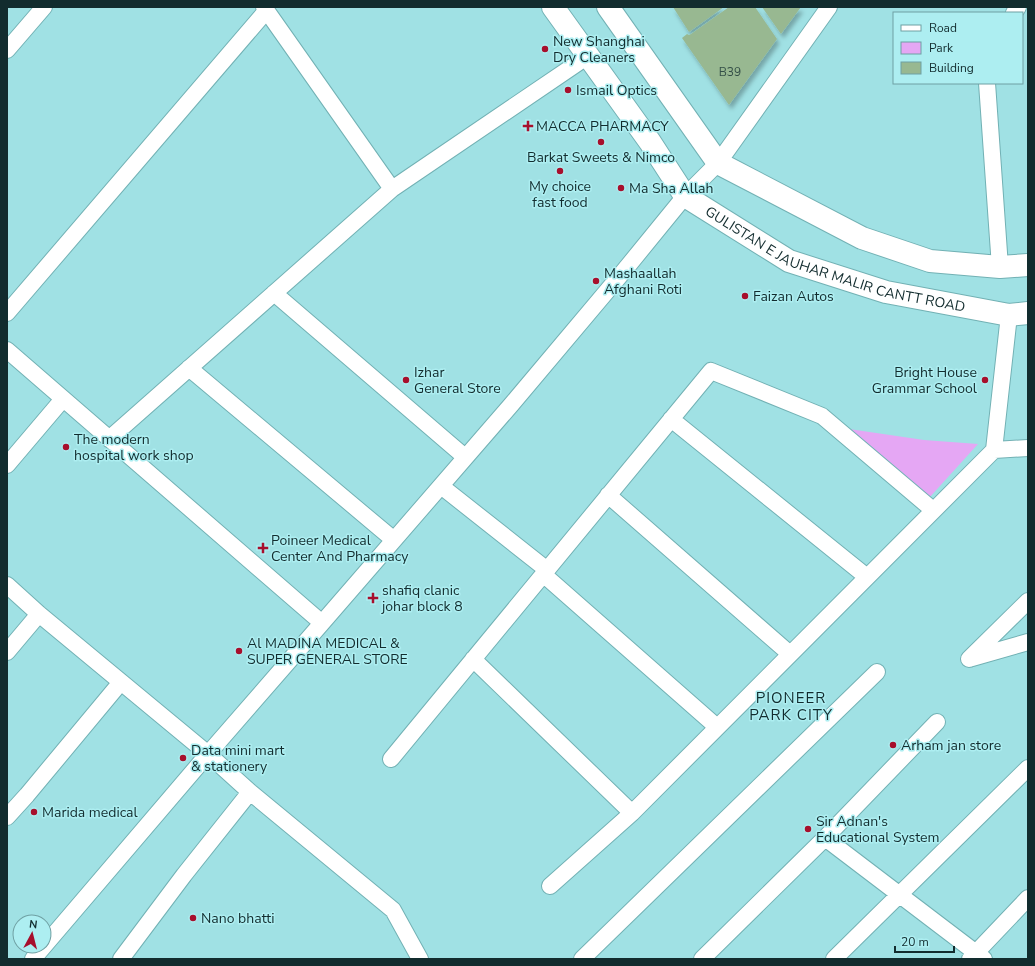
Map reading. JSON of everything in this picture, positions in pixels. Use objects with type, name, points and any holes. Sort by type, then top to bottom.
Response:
[{"type":"main road","name":"GULISTAN E JAUHAR MALIR CANTT ROAD","points":[[553,7],[650,142],[685,196],[789,261],[886,292],[1019,314]]},
{"type":"main road","name":"GULISTAN E JAUHAR MALIR CANTT ROAD","points":[[608,7],[718,163],[862,238],[930,262],[1000,267],[1028,265]]},
{"type":"street","points":[[7,50],[44,7]]},
{"type":"street","points":[[33,959],[208,754],[441,486],[623,272],[685,196],[718,163],[829,7]]},
{"type":"street","points":[[7,313],[265,9],[392,189]]},
{"type":"street","points":[[109,439],[392,189],[588,56]]},
{"type":"street","points":[[987,84],[1000,267]]},
{"type":"street","points":[[274,293],[465,457]]},
{"type":"street","points":[[550,886],[632,813],[994,450],[1019,314]]},
{"type":"street","points":[[7,350],[322,623]]},
{"type":"street","points":[[190,368],[394,540]]},
{"type":"street","points":[[391,759],[711,371],[822,416],[934,510]]},
{"type":"street","points":[[7,465],[63,399]]},
{"type":"street","points":[[671,419],[866,577]]},
{"type":"street","points":[[994,450],[1028,448]]},
{"type":"street","points":[[441,486],[544,572],[717,727]]},
{"type":"street","points":[[608,495],[790,654]]},
{"type":"street","points":[[7,585],[39,614],[208,754],[250,792],[393,910],[420,959]]},
{"type":"street","points":[[1028,601],[970,659],[1028,642]]},
{"type":"street","points":[[7,652],[39,614]]},
{"type":"street","points":[[473,659],[632,813]]},
{"type":"street","points":[[582,959],[877,672]]},
{"type":"street","points":[[7,817],[121,682]]},
{"type":"street","points":[[702,959],[825,838],[937,722]]},
{"type":"street","points":[[834,959],[1028,768]]},
{"type":"street","points":[[121,959],[250,792]]},
{"type":"street","points":[[825,838],[899,894],[977,957],[1028,898]]},
{"type":"green space","points":[[849,429],[924,440],[978,444],[929,498]]},
{"type":"building","points":[[673,7],[724,7],[689,32]]},
{"type":"building","points":[[729,7],[755,7],[777,39],[729,105],[682,38],[687,34],[691,34]]},
{"type":"building","points":[[762,7],[801,7],[781,34]]},
{"type":"place","name":"New Shanghai Dry Cleaners","points":[[545,49]]},
{"type":"place","name":"Ismail Optics","points":[[568,90]]},
{"type":"place","name":"MACCA PHARMACY","points":[[528,126]]},
{"type":"place","name":"Barkat Sweets & Nimco","points":[[601,142]]},
{"type":"place","name":"My choice fast food","points":[[560,171]]},
{"type":"place","name":"Ma Sha Allah","points":[[621,188]]},
{"type":"place","name":"Mashaallah Afghani Roti","points":[[596,281]]},
{"type":"place","name":"Faizan Autos","points":[[745,296]]},
{"type":"place","name":"Izhar General Store","points":[[406,380]]},
{"type":"place","name":"Bright House Grammar School","points":[[985,380]]},
{"type":"place","name":"The modern hospital work shop","points":[[66,447]]},
{"type":"place","name":"Poineer Medical Center And Pharmacy","points":[[263,548]]},
{"type":"place","name":"shafiq clanic johar block 8","points":[[373,598]]},
{"type":"place","name":"Al MADINA MEDICAL & SUPER GENERAL STORE","points":[[239,651]]},
{"type":"place","name":"Arham jan store","points":[[893,745]]},
{"type":"place","name":"Data mini mart & stationery","points":[[183,758]]},
{"type":"place","name":"Marida medical","points":[[34,812]]},
{"type":"place","name":"Sir Adnan's Educational System","points":[[808,829]]},
{"type":"place","name":"Nano bhatti","points":[[193,918]]},
{"type":"district","name":"PIONEER PARK CITY","points":[[791,706]]}]
